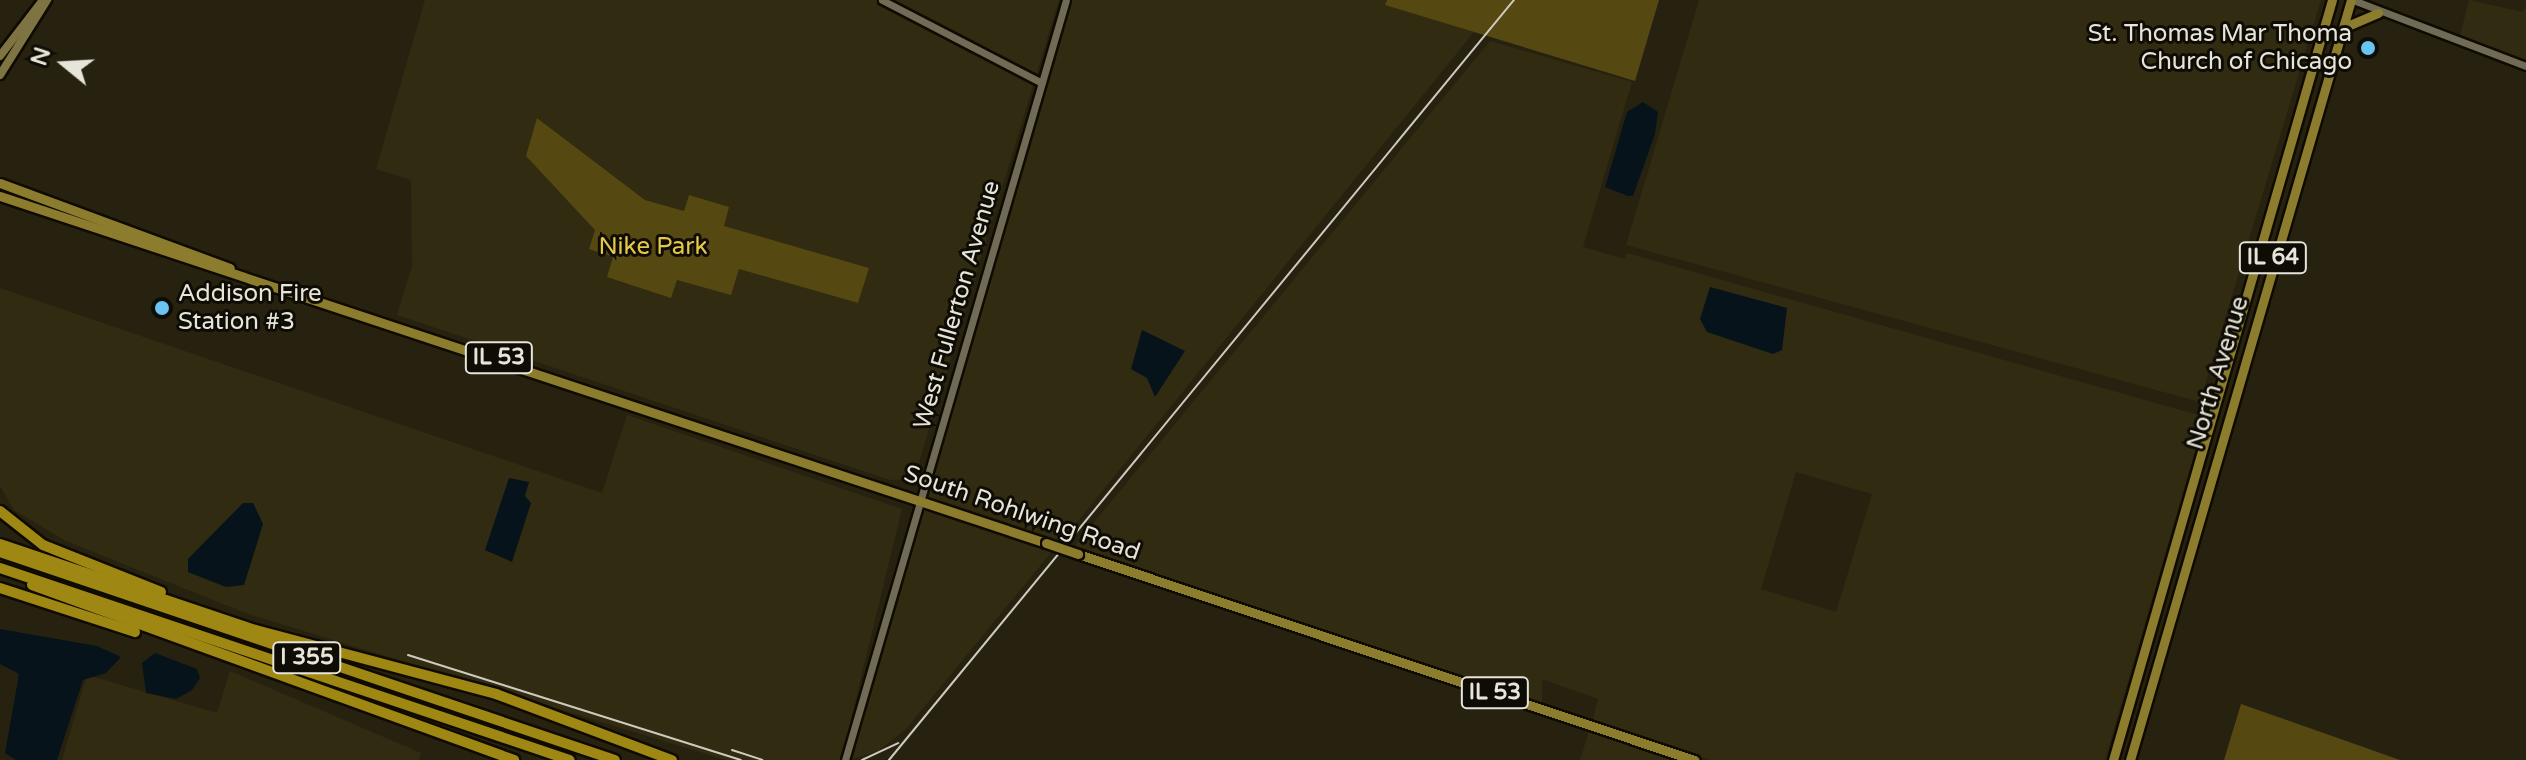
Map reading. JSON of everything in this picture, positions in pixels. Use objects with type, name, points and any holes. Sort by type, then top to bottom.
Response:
[{"type":"highway","points":[[0,511],[43,545],[256,630]]},
{"type":"highway","points":[[0,544],[256,630],[496,694],[672,760]]},
{"type":"highway","name":"I 355","points":[[0,552],[615,760]]},
{"type":"highway","points":[[0,570],[223,657],[514,760]]},
{"type":"highway","name":"I 355","points":[[0,570],[570,760]]},
{"type":"highway","points":[[0,588],[223,657]]},
{"type":"main road","points":[[0,56],[45,0]]},
{"type":"main road","points":[[0,75],[45,0]]},
{"type":"main road","name":"North Avenue","points":[[2113,760],[2332,0]]},
{"type":"main road","name":"North Avenue","points":[[2131,755],[2352,0]]},
{"type":"main road","points":[[2342,29],[2354,18],[2378,13]]},
{"type":"main road","name":"IL 53","points":[[0,183],[230,268]]},
{"type":"main road","name":"IL 53","points":[[0,196],[230,268]]},
{"type":"main road","name":"South Rohlwing Road","points":[[230,268],[1694,760]]},
{"type":"main road","points":[[2118,739],[2131,755]]},
{"type":"street","points":[[882,0],[1042,83]]},
{"type":"street","name":"West Fullerton Avenue","points":[[845,760],[1066,0]]},
{"type":"street","points":[[2352,0],[2378,13],[2526,66]]},
{"type":"shaded area","points":[[425,0],[1059,0],[914,479],[890,480],[397,315],[412,266],[411,180],[376,169]],"holes":[[[537,118],[645,200],[684,211],[728,207],[723,226],[868,268],[858,303],[739,269],[676,279],[671,297],[613,257],[589,249],[595,231]]]},
{"type":"shaded area","points":[[1069,0],[1386,0],[1386,5],[1474,32],[1061,542],[927,498]]},
{"type":"shaded area","points":[[1699,0],[2321,0],[2200,402],[1626,245]]},
{"type":"shaded area","points":[[2469,0],[2523,12],[2526,7],[2526,64],[2459,40]]},
{"type":"shaded area","points":[[1490,41],[1632,82],[1583,247],[1625,259],[1627,253],[2205,417],[2105,760],[1710,760],[1592,722],[1598,699],[1542,679],[1542,706],[1073,548]],"holes":[[[1796,472],[1872,494],[1836,612],[1761,589]]]},
{"type":"shaded area","points":[[1643,102],[1658,112],[1655,134],[1633,196],[1628,196],[1605,187],[1627,112]]},
{"type":"shaded area","points":[[1710,287],[1787,308],[1782,350],[1773,354],[1707,332],[1700,319]]},
{"type":"shaded area","points":[[0,288],[602,493],[627,415],[902,509],[841,760],[726,760],[248,614],[66,541],[14,510],[0,486]]},
{"type":"shaded area","points":[[1142,330],[1185,351],[1155,397],[1147,378],[1131,369]]},
{"type":"shaded area","points":[[509,478],[529,482],[525,496],[531,503],[512,562],[485,550]]},
{"type":"shaded area","points":[[243,503],[253,503],[263,524],[244,585],[226,587],[188,572],[188,559]]},
{"type":"shaded area","points":[[924,505],[1054,549],[906,729],[878,751],[849,760]]},
{"type":"shaded area","points":[[0,629],[97,646],[121,657],[106,673],[83,680],[57,760],[16,760],[5,753],[19,674],[0,664]]},
{"type":"shaded area","points":[[155,653],[197,669],[200,678],[192,690],[176,699],[146,693],[142,663]]},
{"type":"shaded area","points":[[230,671],[421,753],[419,760],[62,760],[87,675],[217,713]]},
{"type":"shaded area","points":[[1590,728],[1685,760],[1580,760]]},
{"type":"green space","points":[[1387,0],[1659,0],[1635,81],[1385,5]]},
{"type":"green space","name":"Nike Park","points":[[537,118],[645,200],[684,211],[689,195],[729,207],[724,226],[869,268],[858,303],[739,269],[731,295],[677,280],[671,298],[607,277],[613,257],[589,249],[595,230],[526,156]]},
{"type":"green space","points":[[2241,704],[2400,760],[2224,760]]},
{"type":"railway","points":[[889,760],[1514,0]]},
{"type":"railway","points":[[408,655],[741,760]]},
{"type":"railway","points":[[862,760],[898,743]]},
{"type":"railway","points":[[732,750],[762,760]]},
{"type":"place","name":"St. Thomas Mar Thoma Church of Chicago","points":[[2368,48]]},
{"type":"place","name":"Addison Fire Station #3","points":[[162,308]]}]
